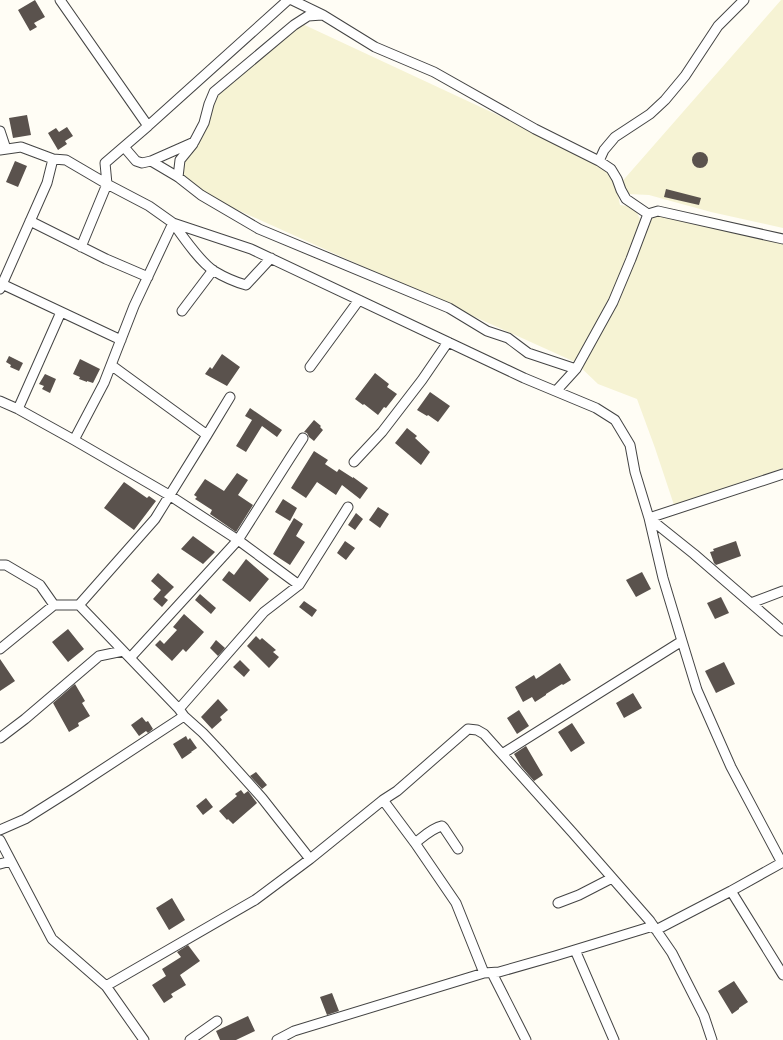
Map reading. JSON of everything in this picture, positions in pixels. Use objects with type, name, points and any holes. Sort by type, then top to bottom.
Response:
[{"type":"street","points":[[60,0],[148,126]]},
{"type":"street","points":[[81,247],[107,184],[105,163],[288,0]]},
{"type":"street","points":[[292,0],[324,15],[375,47],[434,72],[535,129],[599,161],[611,169],[626,199],[648,214]]},
{"type":"street","points":[[599,161],[604,150],[615,136],[650,114],[665,100],[685,76],[718,26],[744,0]]},
{"type":"street","points":[[178,177],[180,160],[194,142],[204,123],[208,104],[214,92],[303,19],[308,16],[324,15]]},
{"type":"street","points":[[0,131],[3,150],[22,147],[53,159],[66,160],[149,206],[173,223],[251,249],[524,378],[596,408],[615,420],[630,445],[635,472],[649,518],[663,578],[696,690],[731,767],[782,863],[731,891],[654,928],[534,962],[488,973],[294,1031],[277,1040]]},
{"type":"street","points":[[124,147],[136,161],[142,163],[151,161],[194,142]]},
{"type":"street","points":[[53,159],[47,183],[1,287],[61,312],[121,340]]},
{"type":"street","points":[[151,161],[178,177],[201,195],[259,229],[449,308],[487,331],[508,338],[528,353],[576,369]]},
{"type":"street","points":[[648,214],[658,211],[783,239]]},
{"type":"street","points":[[556,392],[576,369],[613,302],[648,214]]},
{"type":"street","points":[[30,221],[106,259],[148,277]]},
{"type":"street","points":[[173,223],[198,256],[213,270],[236,282],[246,285],[271,258]]},
{"type":"street","points":[[74,440],[104,383],[134,306],[173,223]]},
{"type":"street","points":[[182,311],[213,270]]},
{"type":"street","points":[[310,367],[359,300]]},
{"type":"street","points":[[18,409],[61,312]]},
{"type":"street","points":[[354,462],[382,432],[422,380],[448,342]]},
{"type":"street","points":[[111,365],[207,435]]},
{"type":"street","points":[[79,605],[154,519],[230,397]]},
{"type":"street","points":[[0,401],[18,409],[74,440],[169,495],[238,540],[299,585]]},
{"type":"street","points":[[130,658],[238,540],[303,438]]},
{"type":"street","points":[[649,518],[783,474]]},
{"type":"street","points":[[0,830],[25,819],[71,790],[181,712],[264,612],[299,585],[348,507]]},
{"type":"street","points":[[649,518],[751,602],[783,631]]},
{"type":"street","points":[[0,565],[6,565],[40,585],[54,604]]},
{"type":"street","points":[[751,602],[783,591]]},
{"type":"street","points":[[0,649],[54,604],[79,605],[219,750],[262,798],[310,859]]},
{"type":"street","points":[[502,754],[682,641]]},
{"type":"street","points":[[0,738],[25,719],[99,656],[123,651]]},
{"type":"street","points":[[106,986],[255,900],[310,859],[383,800],[397,791],[468,729],[477,730],[484,734],[612,878],[654,928],[672,953],[704,1016],[712,1040]]},
{"type":"street","points":[[383,800],[415,843],[456,903],[488,973],[501,993],[526,1040]]},
{"type":"street","points":[[415,843],[426,834],[442,826],[458,849]]},
{"type":"street","points":[[0,840],[52,939],[106,986],[144,1040]]},
{"type":"street","points":[[0,864],[11,861]]},
{"type":"street","points":[[558,903],[579,895],[612,878]]},
{"type":"street","points":[[731,891],[783,975]]},
{"type":"street","points":[[575,950],[614,1040]]},
{"type":"street","points":[[190,1040],[217,1021]]},
{"type":"street","points":[[294,1031],[299,1040]]},
{"type":"shaded area","points":[[781,0],[783,0],[783,228],[711,212],[649,195],[628,194],[619,185]]},
{"type":"shaded area","points":[[296,21],[596,161],[609,173],[617,190],[620,205],[634,207],[642,223],[657,213],[783,243],[783,468],[674,505],[637,399],[598,384],[575,362],[200,193],[183,176],[183,162],[214,97]]},
{"type":"building","points":[[35,0],[45,17],[34,23],[37,27],[30,31],[18,10]]},
{"type":"building","points":[[27,115],[31,135],[13,138],[9,118]]},
{"type":"building","points":[[67,127],[73,136],[65,141],[67,144],[58,150],[48,133],[56,128],[59,132]]},
{"type":"building","points":[[697,152],[703,152],[708,157],[706,166],[703,168],[697,168],[692,163],[692,157]]},
{"type":"building","points":[[15,161],[27,166],[18,187],[6,182]]},
{"type":"building","points":[[666,189],[701,198],[699,205],[664,197]]},
{"type":"building","points":[[222,354],[240,367],[227,386],[205,374],[210,367],[212,369]]},
{"type":"building","points":[[9,356],[23,363],[19,371],[10,367],[11,365],[6,362]]},
{"type":"building","points":[[80,359],[100,369],[93,383],[79,379],[80,377],[73,374]]},
{"type":"building","points":[[375,373],[389,384],[387,387],[397,394],[386,408],[384,407],[378,415],[355,399]]},
{"type":"building","points":[[45,374],[56,379],[50,393],[42,389],[44,386],[39,384]]},
{"type":"building","points":[[430,392],[450,406],[438,422],[417,410]]},
{"type":"building","points":[[250,408],[282,430],[277,437],[262,426],[246,452],[236,446],[252,420],[245,416]]},
{"type":"building","points":[[314,420],[323,430],[314,441],[307,433],[304,432]]},
{"type":"building","points":[[407,428],[417,436],[415,438],[430,452],[421,465],[395,443]]},
{"type":"building","points":[[314,451],[328,460],[325,464],[337,472],[339,469],[368,488],[360,499],[342,485],[336,495],[317,482],[306,498],[291,488]]},
{"type":"building","points":[[237,473],[248,480],[238,495],[253,505],[236,532],[210,514],[212,510],[195,499],[197,497],[194,495],[205,479],[224,491]]},
{"type":"building","points":[[124,482],[147,498],[149,496],[156,501],[134,530],[104,508]]},
{"type":"building","points":[[283,499],[297,508],[290,521],[275,512]]},
{"type":"building","points":[[378,507],[389,514],[380,528],[369,520]]},
{"type":"building","points":[[356,513],[363,519],[355,530],[348,525]]},
{"type":"building","points":[[294,518],[303,524],[296,536],[305,542],[290,565],[273,554]]},
{"type":"building","points":[[193,536],[215,552],[203,564],[181,549]]},
{"type":"building","points":[[345,541],[355,548],[346,560],[337,553]]},
{"type":"building","points":[[736,541],[741,556],[716,565],[710,552],[714,551],[713,549]]},
{"type":"building","points":[[246,559],[269,579],[250,602],[222,580],[229,571],[234,575]]},
{"type":"building","points":[[642,572],[651,589],[636,597],[626,580]]},
{"type":"building","points":[[158,573],[174,587],[164,597],[168,600],[162,607],[153,599],[161,590],[151,581]]},
{"type":"building","points":[[200,594],[216,608],[211,614],[195,600]]},
{"type":"building","points":[[721,597],[729,613],[715,619],[707,603]]},
{"type":"building","points":[[304,601],[317,610],[312,617],[299,607]]},
{"type":"building","points":[[184,614],[204,632],[186,652],[183,649],[172,661],[155,645],[160,640],[164,644],[177,630],[173,627]]},
{"type":"building","points":[[68,629],[84,649],[68,662],[52,642]]},
{"type":"building","points":[[256,636],[260,640],[262,638],[276,650],[273,652],[279,657],[269,668],[247,646]]},
{"type":"building","points":[[216,640],[225,648],[218,656],[210,648]]},
{"type":"building","points":[[0,659],[15,681],[0,691]]},
{"type":"building","points":[[240,660],[250,670],[244,677],[233,667]]},
{"type":"building","points":[[724,662],[735,684],[716,693],[705,671]]},
{"type":"building","points":[[560,663],[571,680],[563,685],[562,684],[535,702],[532,697],[523,702],[515,687],[534,675],[536,679]]},
{"type":"building","points":[[75,684],[85,701],[82,703],[90,716],[78,723],[79,726],[69,732],[53,703]]},
{"type":"building","points":[[633,693],[642,708],[624,718],[616,703]]},
{"type":"building","points":[[218,699],[228,710],[220,717],[222,720],[212,729],[201,717]]},
{"type":"building","points":[[519,710],[529,726],[517,734],[507,718]]},
{"type":"building","points":[[142,717],[146,722],[148,721],[153,729],[148,733],[146,731],[139,736],[131,725]]},
{"type":"building","points":[[572,723],[585,743],[571,752],[558,732]]},
{"type":"building","points":[[186,736],[188,740],[190,738],[197,748],[182,759],[173,744]]},
{"type":"building","points":[[526,746],[543,775],[534,781],[521,766],[514,754]]},
{"type":"building","points":[[256,772],[267,785],[262,789],[250,776]]},
{"type":"building","points":[[241,790],[244,794],[248,791],[257,803],[233,824],[219,811],[237,796],[235,794]]},
{"type":"building","points":[[206,798],[213,807],[203,815],[196,806]]},
{"type":"building","points":[[172,898],[185,920],[169,930],[156,908]]},
{"type":"building","points":[[188,945],[200,961],[180,975],[186,985],[171,994],[173,997],[164,1003],[152,985],[166,976],[162,969],[181,957],[177,952]]},
{"type":"building","points":[[734,981],[748,1002],[732,1014],[718,991]]},
{"type":"building","points":[[332,993],[339,1011],[327,1015],[320,997]]},
{"type":"building","points":[[248,1016],[255,1031],[236,1040],[220,1040],[216,1031]]}]
